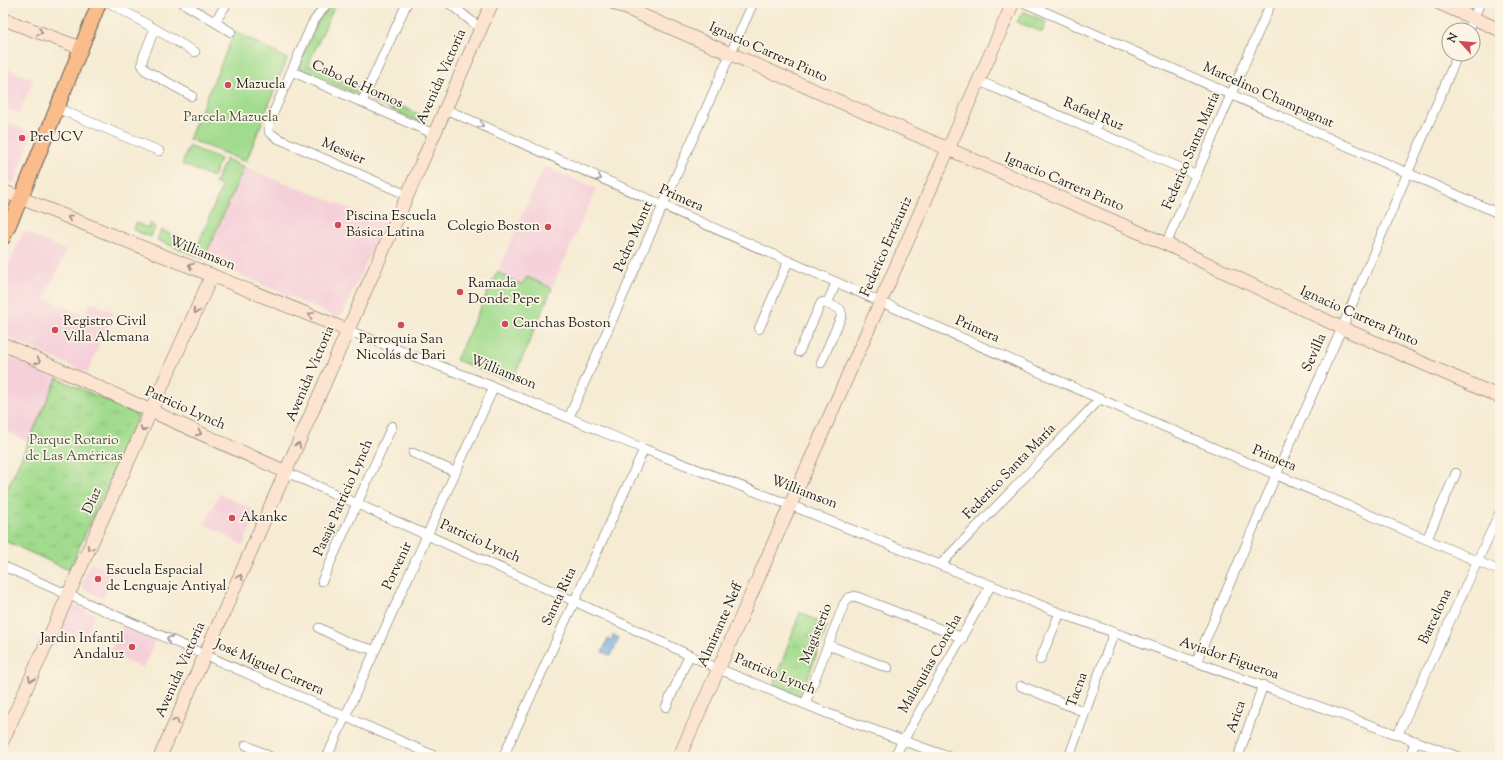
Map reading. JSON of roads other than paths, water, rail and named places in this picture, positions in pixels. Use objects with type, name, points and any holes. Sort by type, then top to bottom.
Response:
[{"type":"main road","points":[[3,238],[21,198],[99,3]]},
{"type":"street","points":[[110,3],[154,30],[195,52]]},
{"type":"street","points":[[183,3],[231,32]]},
{"type":"street","points":[[215,22],[227,3]]},
{"type":"street","points":[[291,71],[312,24],[327,3]]},
{"type":"street","points":[[362,102],[407,3]]},
{"type":"street","points":[[449,3],[481,29]]},
{"type":"street","name":"Avenida Victoria","points":[[160,757],[492,3]]},
{"type":"street","name":"Ignacio Carrera Pinto","points":[[614,3],[1166,244],[1342,328],[1500,397]]},
{"type":"street","name":"Pedro Montt","points":[[568,417],[753,3]]},
{"type":"street","name":"Federico Errázuriz","points":[[790,505],[1013,3]]},
{"type":"street","name":"Marcelino Champagnat","points":[[1025,3],[1500,214]]},
{"type":"street","name":"Federico Santa María","points":[[1166,244],[1271,3]]},
{"type":"street","points":[[1440,3],[1468,22]]},
{"type":"street","points":[[1472,22],[1480,3]]},
{"type":"street","points":[[3,19],[81,48]]},
{"type":"street","points":[[1481,26],[1500,30]]},
{"type":"street","points":[[154,30],[142,64],[146,70],[192,96]]},
{"type":"street","name":"Sevilla","points":[[1196,662],[1276,475],[1342,328],[1455,62]]},
{"type":"street","name":"Cabo de Hornos","points":[[291,71],[434,134]]},
{"type":"street","name":"Messier","points":[[291,71],[269,123],[269,132],[277,138],[407,195]]},
{"type":"street","name":"Rafael Ruz","points":[[979,81],[1197,175]]},
{"type":"street","points":[[57,108],[159,151]]},
{"type":"street","name":"Primera","points":[[445,109],[1100,399],[1427,539],[1500,572]]},
{"type":"street","points":[[1094,131],[1100,118]]},
{"type":"street","name":"Williamson","points":[[3,191],[347,330],[494,387],[644,449],[991,585]]},
{"type":"street","points":[[759,328],[788,262]]},
{"type":"street","name":"Díaz","points":[[3,740],[212,275]]},
{"type":"street","points":[[827,304],[836,283]]},
{"type":"street","points":[[799,352],[819,306],[823,302],[840,309],[842,315],[821,363]]},
{"type":"street","name":"Patricio Lynch","points":[[3,344],[151,412],[574,601],[689,656],[829,714],[949,757]]},
{"type":"street","name":"Porvenir","points":[[327,757],[494,387]]},
{"type":"street","name":"Federico Santa María","points":[[940,565],[1100,399]]},
{"type":"street","name":"Pasaje Patricio Lynch","points":[[322,581],[392,426]]},
{"type":"street","name":"Santa Rita","points":[[503,757],[644,449]]},
{"type":"street","points":[[413,453],[455,472]]},
{"type":"street","points":[[1427,539],[1456,473]]},
{"type":"street","name":"Almirante Neff","points":[[679,757],[790,505]]},
{"type":"street","name":"Barcelona","points":[[1398,734],[1500,512]]},
{"type":"street","name":"José Miguel Carrera","points":[[3,566],[437,757]]},
{"type":"street","name":"Aviador Figueroa","points":[[991,585],[1060,613],[1459,757]]},
{"type":"street","name":"Malaquías Concha","points":[[894,757],[963,638],[991,585]]},
{"type":"street","name":"Magisterio","points":[[805,704],[844,604],[848,598],[856,596],[963,638]]},
{"type":"street","points":[[1040,660],[1060,613]]},
{"type":"street","points":[[318,628],[349,643],[374,650]]},
{"type":"street","name":"Tacna","points":[[1069,757],[1114,632]]},
{"type":"street","points":[[828,645],[888,668]]},
{"type":"street","points":[[666,707],[689,656]]},
{"type":"street","name":"Arica","points":[[1238,757],[1263,685]]},
{"type":"street","points":[[1021,686],[1085,712]]},
{"type":"street","points":[[1410,757],[1415,741]]},
{"type":"street","points":[[246,745],[271,757]]},
{"type":"water","points":[[613,635],[619,638],[611,656],[602,652],[608,639],[611,641]]},
{"type":"place","name":"Mazuela","points":[[228,85]]},
{"type":"place","name":"PreUCV","points":[[22,138]]},
{"type":"place","name":"Piscina Escuela Básica Latina","points":[[338,225]]},
{"type":"place","name":"Colegio Boston","points":[[548,227]]},
{"type":"place","name":"Ramada Donde Pepe","points":[[460,292]]},
{"type":"place","name":"Canchas Boston","points":[[505,324]]},
{"type":"place","name":"Parroquia San Nicolás de Bari","points":[[401,325]]},
{"type":"place","name":"Registro Civil Villa Alemana","points":[[55,330]]},
{"type":"place","name":"Akanke","points":[[232,518]]},
{"type":"place","name":"Escuela Espacial de Lenguaje Antiyal","points":[[98,579]]},
{"type":"place","name":"Jardin Infantil Andaluz","points":[[132,647]]},
{"type":"park label","name":"Parcela Mazuela","points":[[231,118]]},
{"type":"park label","name":"Parque Rotario de Las Américas","points":[[74,450]]}]
